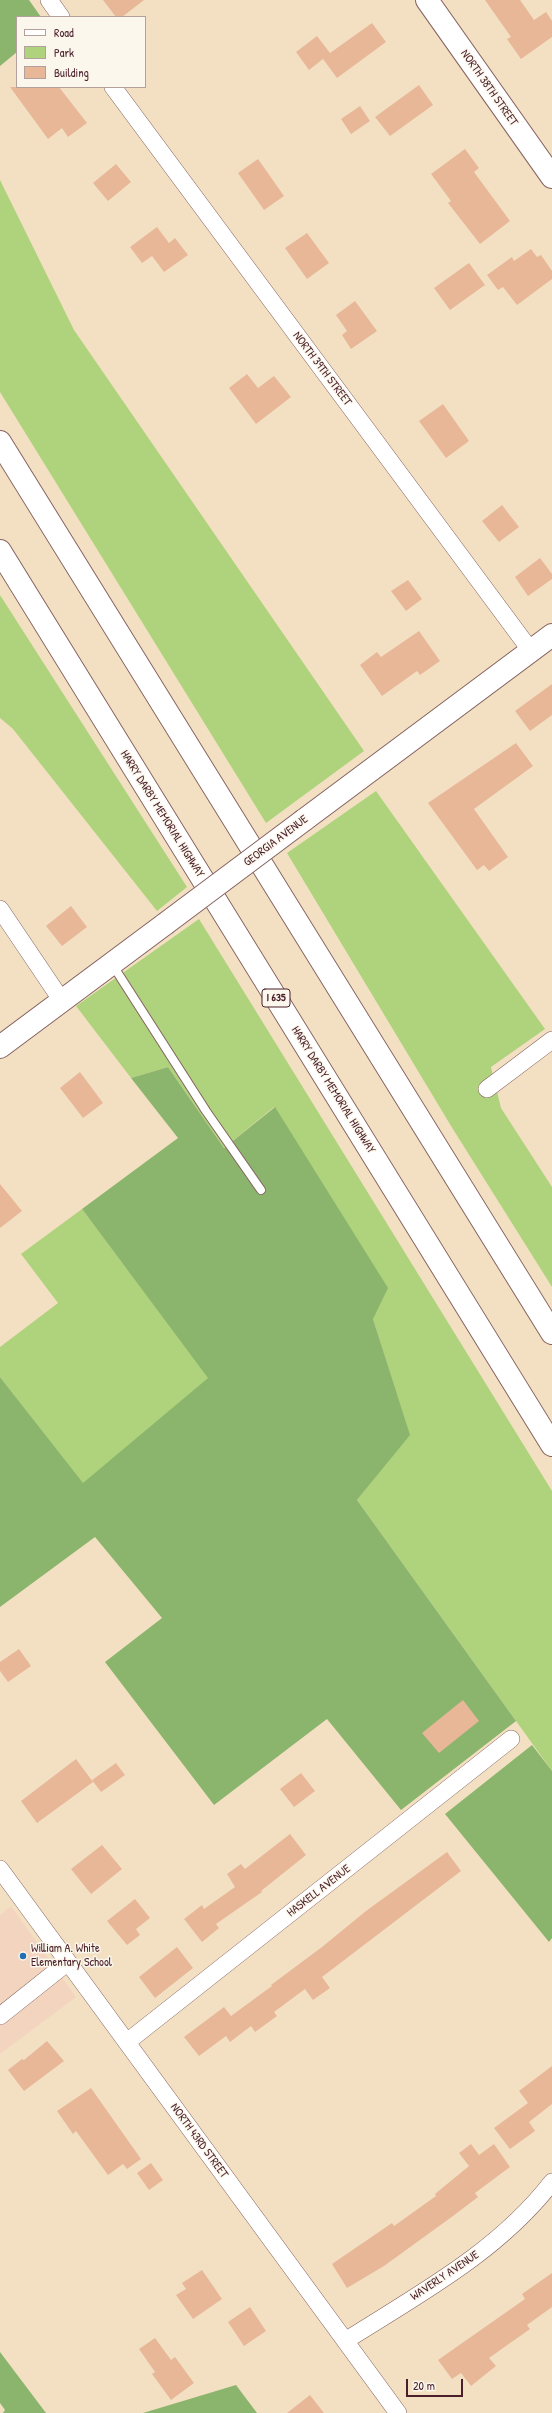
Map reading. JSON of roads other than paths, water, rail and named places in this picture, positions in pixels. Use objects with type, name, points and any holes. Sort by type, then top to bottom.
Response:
[{"type":"main road","name":"NORTH 38TH STREET","points":[[426,0],[552,177]]},
{"type":"main road","points":[[0,442],[552,1333]]},
{"type":"main road","name":"HARRY DARBY MEMORIAL HIGHWAY","points":[[0,551],[552,1445]]},
{"type":"main road","name":"GEORGIA AVENUE","points":[[0,1047],[552,635]]},
{"type":"street","points":[[49,0],[60,16]]},
{"type":"street","name":"NORTH 39TH STREET","points":[[114,88],[531,651]]},
{"type":"street","points":[[0,909],[62,1001]]},
{"type":"street","points":[[487,1089],[552,1040]]},
{"type":"street","name":"HASKELL AVENUE","points":[[127,2042],[512,1739]]},
{"type":"street","name":"NORTH 43RD STREET","points":[[0,1869],[398,2413]]},
{"type":"street","points":[[0,2016],[68,1962]]},
{"type":"street","name":"WAVERLY AVENUE","points":[[345,2341],[471,2261],[537,2202],[552,2182]]},
{"type":"lane","points":[[112,964],[206,1111],[260,1190]]},
{"type":"place","name":"William A. White Elementary School","points":[[23,1956]]}]
